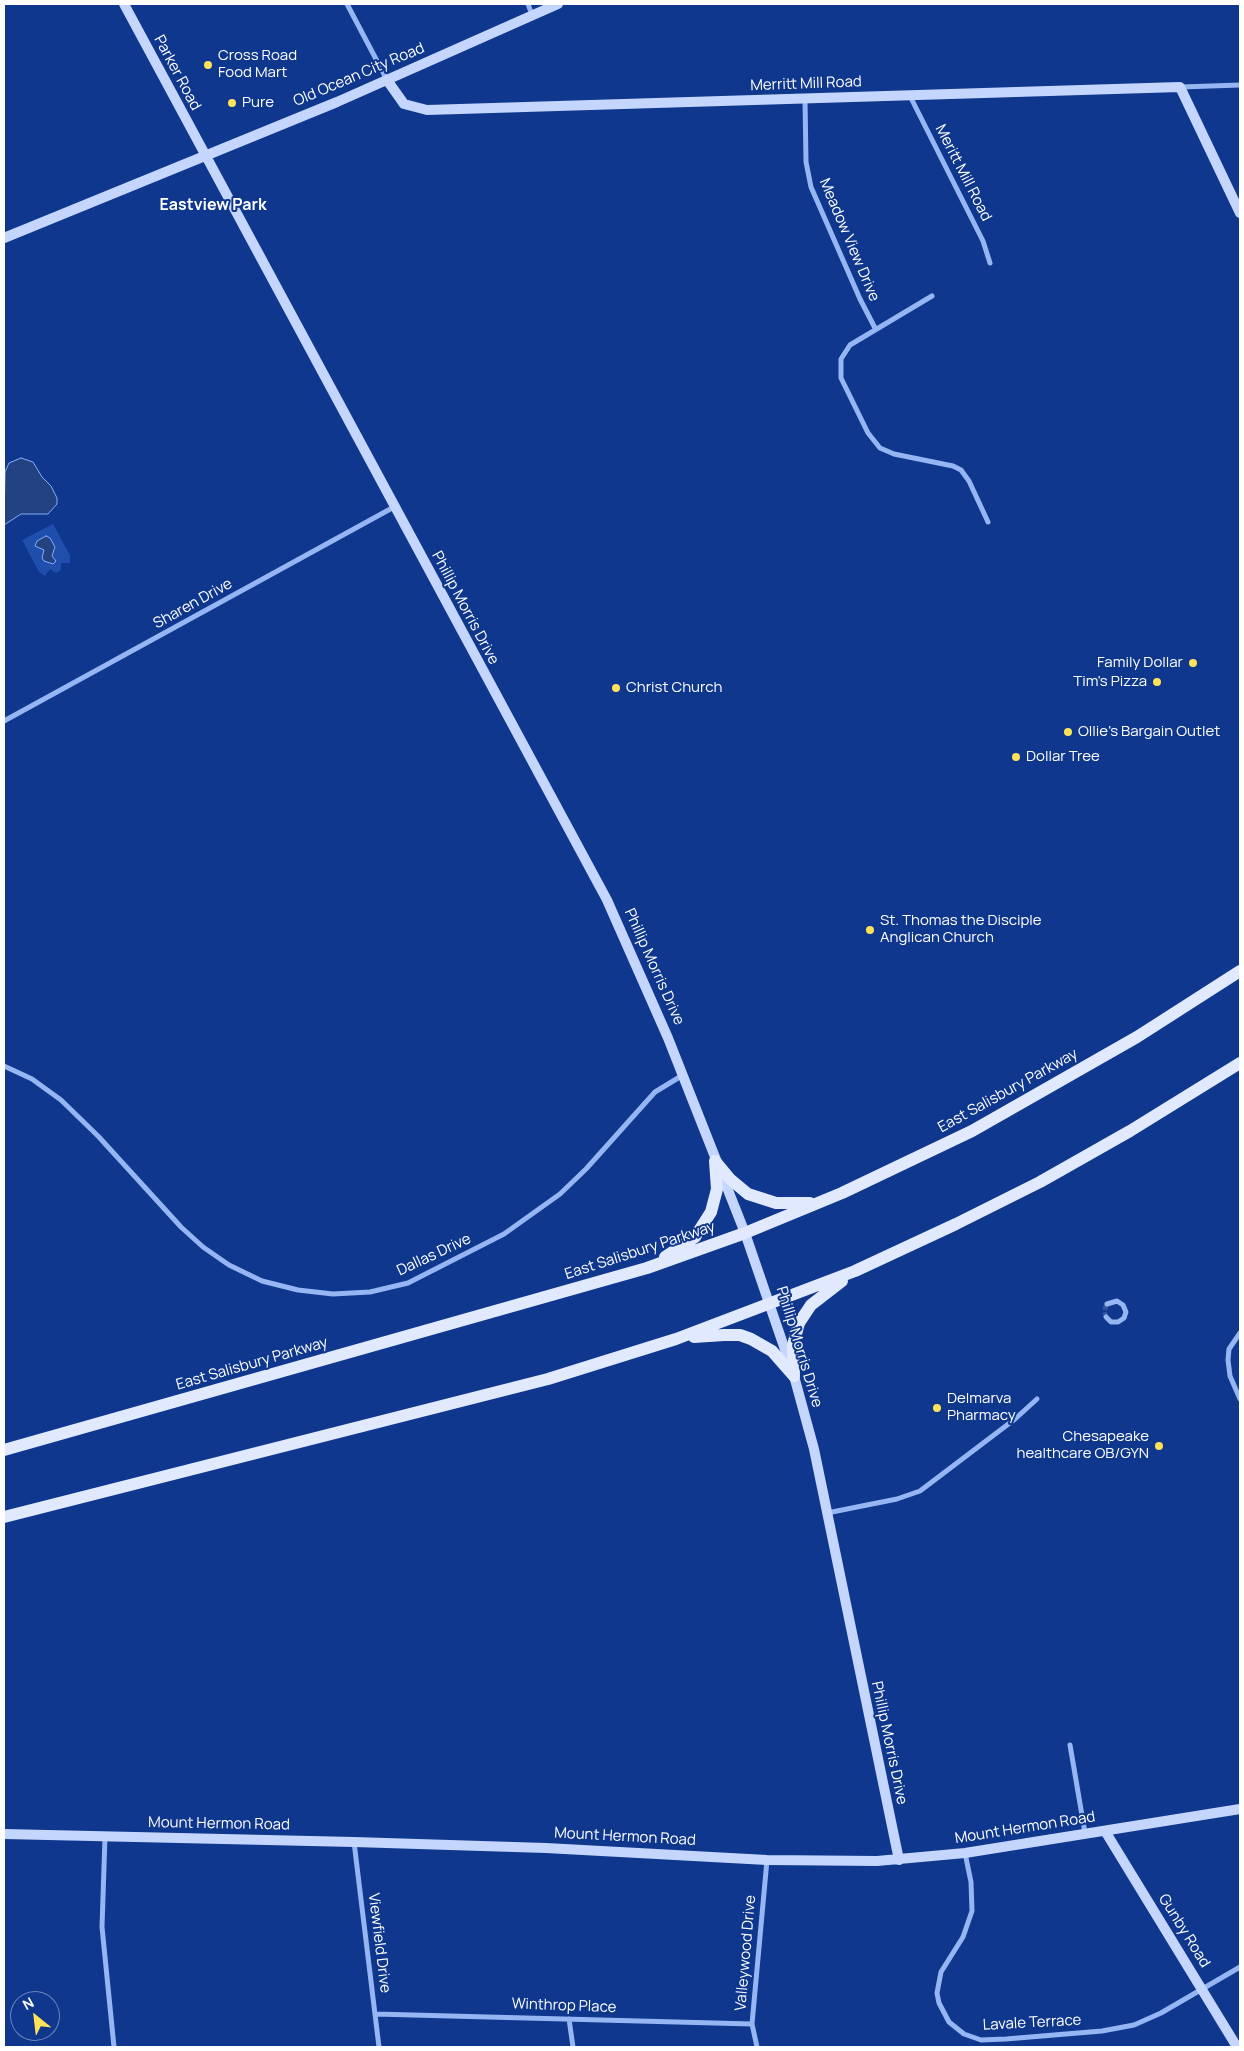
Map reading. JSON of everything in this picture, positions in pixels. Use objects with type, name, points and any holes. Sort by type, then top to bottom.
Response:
[{"type":"main road","name":"East Salisbury Parkway","points":[[4,1450],[647,1268],[745,1233],[822,1202],[922,1156],[1023,1104],[1137,1038],[1240,971]]},
{"type":"main road","points":[[4,1516],[548,1379],[676,1339],[855,1271],[948,1228],[1040,1182],[1138,1127],[1240,1063]]},
{"type":"main road","points":[[715,1161],[739,1188],[764,1200],[788,1204],[822,1202]]},
{"type":"main road","points":[[647,1268],[695,1237],[704,1226],[715,1202],[715,1161]]},
{"type":"main road","points":[[794,1376],[793,1345],[795,1333],[804,1314],[822,1296],[855,1271]]},
{"type":"main road","points":[[676,1339],[740,1335],[772,1351],[794,1376]]},
{"type":"street","name":"Parker Road","points":[[124,4],[204,156]]},
{"type":"street","points":[[346,4],[387,80]]},
{"type":"street","points":[[528,4],[532,15]]},
{"type":"street","name":"Old Ocean City Road","points":[[4,238],[387,80],[558,4]]},
{"type":"street","name":"Merritt Mill Road","points":[[387,80],[404,104],[427,110],[805,100],[1240,85]]},
{"type":"street","points":[[1180,87],[1240,213]]},
{"type":"street","name":"Meritt Mill Road","points":[[910,96],[983,240],[990,263]]},
{"type":"street","name":"Meadow View Drive","points":[[805,100],[806,162],[811,187],[860,300],[876,328]]},
{"type":"street","name":"Phillip Morris Drive","points":[[204,156],[608,900],[682,1075],[745,1233],[794,1376],[814,1449],[898,1860]]},
{"type":"street","points":[[932,296],[850,345],[841,359],[840,378],[868,433],[886,452],[953,466],[961,470],[969,481],[988,522]]},
{"type":"street","name":"Sharen Drive","points":[[4,721],[394,507]]},
{"type":"street","name":"Dallas Drive","points":[[4,1066],[32,1079],[61,1100],[98,1136],[181,1227],[203,1247],[229,1265],[262,1281],[298,1290],[333,1294],[370,1292],[408,1283],[468,1255],[511,1230],[560,1194],[592,1162],[655,1092],[682,1075]]},
{"type":"street","points":[[1106,1317],[1111,1322],[1118,1322],[1124,1318],[1126,1312],[1123,1305],[1117,1301],[1108,1304]]},
{"type":"street","points":[[1240,1334],[1230,1349],[1228,1360],[1231,1379],[1240,1398]]},
{"type":"street","points":[[826,1513],[897,1498],[920,1491],[1014,1419],[1037,1399]]},
{"type":"street","points":[[1070,1744],[1085,1833]]},
{"type":"street","name":"Mount Hermon Road","points":[[4,1834],[565,1849],[767,1860],[898,1860],[965,1853],[1240,1810]]},
{"type":"street","name":"Gunby Road","points":[[1105,1831],[1238,2047]]},
{"type":"street","points":[[105,1837],[102,1927],[114,2047]]},
{"type":"street","name":"Viewfield Drive","points":[[354,1842],[379,2047]]},
{"type":"street","name":"Lavale Terrace","points":[[965,1853],[971,1882],[972,1911],[964,1937],[941,1972],[937,1993],[939,2003],[946,2018],[964,2034],[981,2040],[1006,2040],[1118,2028],[1149,2020],[1240,1967]]},
{"type":"street","name":"Valleywood Drive","points":[[757,2047],[752,2024],[767,1860]]},
{"type":"street","name":"Winthrop Place","points":[[375,2014],[752,2024]]},
{"type":"street","points":[[569,2019],[572,2047]]},
{"type":"shaded area","points":[[21,458],[33,462],[42,477],[51,486],[57,498],[57,504],[48,514],[21,514],[4,525],[5,472],[9,463]]},
{"type":"shaded area","points":[[53,524],[70,555],[70,563],[61,563],[61,570],[56,573],[50,569],[45,576],[39,572],[22,540]]},
{"type":"shaded area","points":[[46,536],[50,538],[55,547],[52,556],[56,561],[53,564],[44,561],[42,558],[44,550],[35,546],[37,541]]},
{"type":"tunnel","points":[[1106,1317],[1104,1311],[1107,1304]]},
{"type":"place","name":"Cross Road Food Mart","points":[[208,65]]},
{"type":"place","name":"Pure","points":[[232,103]]},
{"type":"place","name":"Family Dollar","points":[[1193,663]]},
{"type":"place","name":"Tim's Pizza","points":[[1157,682]]},
{"type":"place","name":"Christ Church","points":[[616,688]]},
{"type":"place","name":"Ollie's Bargain Outlet","points":[[1068,732]]},
{"type":"place","name":"Dollar Tree","points":[[1016,757]]},
{"type":"place","name":"St. Thomas the Disciple Anglican Church","points":[[870,930]]},
{"type":"place","name":"Delmarva Pharmacy","points":[[937,1408]]},
{"type":"place","name":"Chesapeake healthcare OB/GYN","points":[[1159,1446]]},
{"type":"district","name":"Eastview Park","points":[[213,206]]}]
